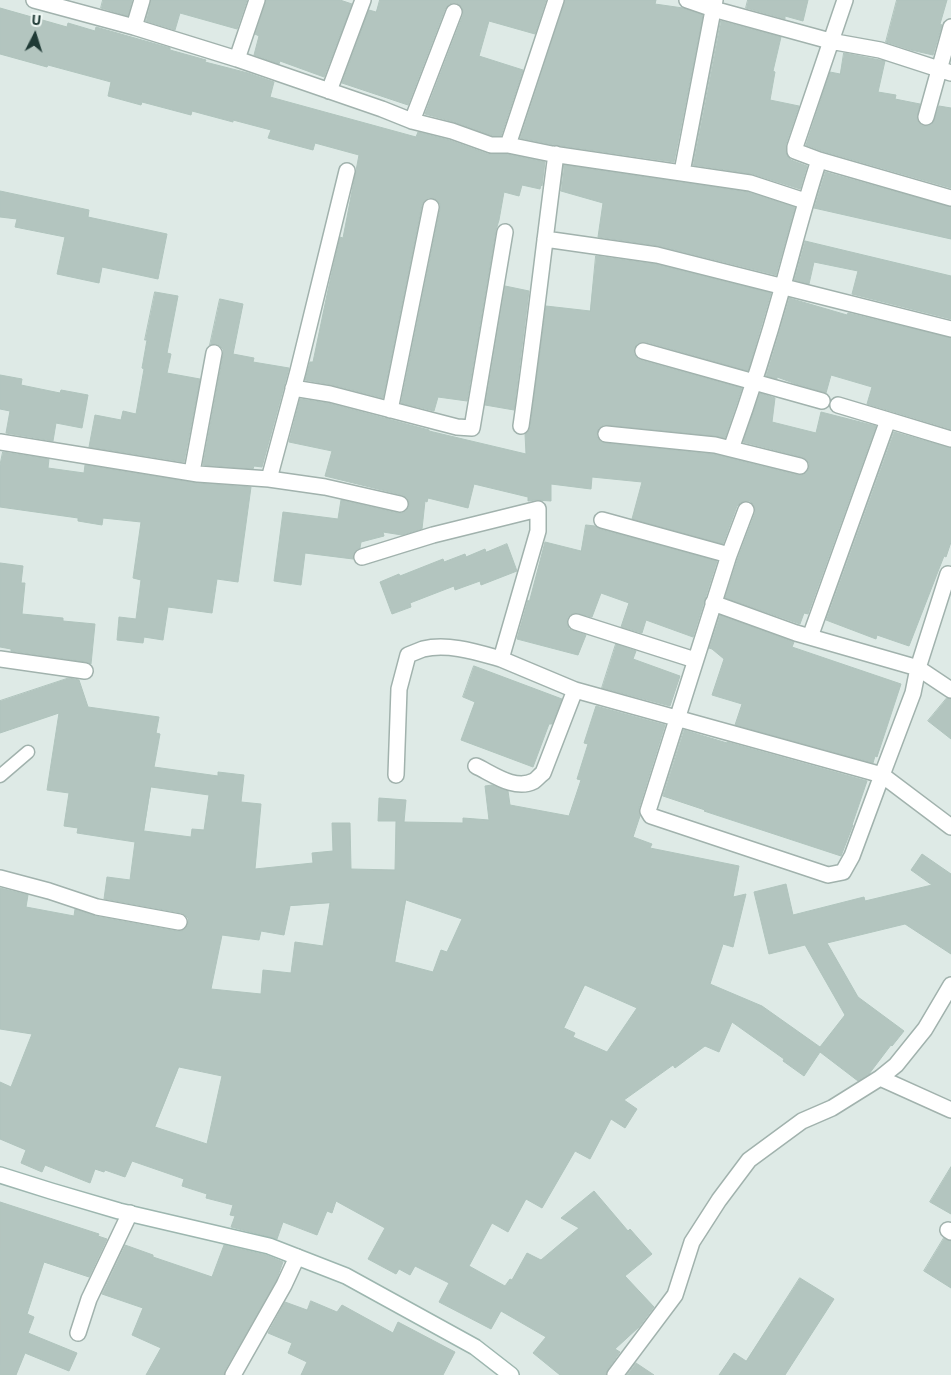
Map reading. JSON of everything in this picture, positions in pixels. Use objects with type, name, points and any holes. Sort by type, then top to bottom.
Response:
[{"type":"street","points":[[34,0],[83,6],[134,27],[237,59],[412,121],[452,131],[492,145],[508,145],[750,183],[805,201]]},
{"type":"street","points":[[134,27],[142,0]]},
{"type":"street","points":[[237,59],[257,0]]},
{"type":"street","points":[[329,91],[363,0]]},
{"type":"street","points":[[508,145],[556,0]]},
{"type":"street","points":[[687,0],[714,4],[830,42],[880,50],[945,71]]},
{"type":"street","points":[[845,0],[795,151],[818,160],[951,198]]},
{"type":"street","points":[[682,172],[714,4]]},
{"type":"street","points":[[412,121],[454,12]]},
{"type":"street","points":[[926,118],[945,71],[951,27]]},
{"type":"street","points":[[521,426],[556,154]]},
{"type":"street","points":[[731,449],[754,383],[818,160]]},
{"type":"street","points":[[269,479],[347,171]]},
{"type":"street","points":[[390,410],[431,207]]},
{"type":"street","points":[[293,388],[330,394],[457,427],[472,428],[505,232]]},
{"type":"street","points":[[545,238],[657,255],[951,329]]},
{"type":"street","points":[[643,352],[822,402]]},
{"type":"street","points":[[192,472],[214,353]]},
{"type":"street","points":[[838,405],[951,439]]},
{"type":"street","points":[[810,637],[888,420]]},
{"type":"street","points":[[606,434],[716,445],[800,466]]},
{"type":"street","points":[[0,442],[198,474],[269,479],[325,487],[400,504]]},
{"type":"street","points":[[362,557],[433,535],[538,509],[538,531],[501,659]]},
{"type":"street","points":[[746,510],[728,555],[648,811],[651,816],[828,875],[843,872],[852,856],[913,693],[918,668],[950,571]]},
{"type":"street","points":[[602,520],[728,555]]},
{"type":"street","points":[[713,603],[796,633],[918,668],[951,690]]},
{"type":"street","points":[[576,622],[695,660]]},
{"type":"street","points":[[396,775],[399,689],[408,655],[423,649],[442,647],[463,649],[501,659],[575,690],[882,775],[951,827]]},
{"type":"street","points":[[0,660],[85,671]]},
{"type":"street","points":[[476,766],[515,785],[526,784],[544,773],[575,690]]},
{"type":"street","points":[[0,878],[49,891],[97,907],[179,922]]},
{"type":"street","points":[[615,1375],[676,1295],[692,1242],[718,1200],[749,1160],[802,1121],[832,1108],[880,1078],[896,1064],[925,1029],[951,986]]},
{"type":"street","points":[[880,1078],[951,1110]]},
{"type":"street","points":[[0,1175],[119,1211],[269,1246],[346,1276],[475,1347],[511,1375]]},
{"type":"street","points":[[78,1333],[89,1299],[130,1213]]},
{"type":"street","points":[[233,1375],[284,1285],[297,1257]]},
{"type":"lane","points":[[0,776],[28,752]]},
{"type":"building","points":[[103,0],[132,0],[128,16],[101,8]]},
{"type":"building","points":[[151,0],[247,0],[237,29],[180,13],[175,30],[146,21]]},
{"type":"building","points":[[266,0],[340,0],[352,4],[324,77],[280,61],[279,64],[254,55],[259,36],[255,34]]},
{"type":"building","points":[[380,0],[546,0],[535,34],[489,21],[479,56],[523,70],[501,136],[493,136],[425,114],[463,15],[462,7],[457,3],[449,4],[445,9],[408,105],[342,83],[369,10],[376,12]]},
{"type":"building","points":[[565,0],[656,0],[655,4],[683,8],[703,15],[674,162],[554,145],[520,138]]},
{"type":"building","points":[[748,0],[808,0],[803,21],[785,16],[785,19],[746,8]]},
{"type":"building","points":[[897,0],[947,0],[933,55],[886,42]]},
{"type":"building","points":[[0,8],[67,27],[68,23],[95,31],[96,27],[170,48],[170,50],[206,60],[205,62],[248,73],[274,82],[270,97],[416,137],[418,132],[449,140],[488,154],[507,154],[545,162],[540,189],[522,185],[519,196],[504,192],[467,401],[438,397],[434,411],[401,403],[440,209],[440,204],[437,200],[428,198],[422,205],[383,398],[305,380],[310,362],[313,362],[340,237],[343,238],[359,155],[315,143],[313,150],[268,138],[271,130],[192,111],[191,115],[142,102],[141,105],[108,96],[111,82],[0,54]]},
{"type":"building","points":[[721,21],[781,37],[773,71],[775,72],[770,100],[799,106],[786,144],[786,151],[787,156],[791,160],[807,166],[800,189],[752,174],[693,165]]},
{"type":"building","points":[[844,53],[885,61],[878,92],[896,95],[895,99],[920,104],[917,119],[923,126],[929,126],[933,123],[939,106],[951,108],[951,188],[806,145],[830,72],[840,74]]},
{"type":"building","points":[[564,165],[748,192],[795,207],[776,275],[659,246],[598,237],[603,203],[561,191]]},
{"type":"building","points":[[825,172],[951,207],[951,239],[814,208]]},
{"type":"building","points":[[0,191],[89,210],[88,217],[167,234],[158,279],[102,267],[99,283],[57,274],[65,237],[15,227],[17,219],[0,217]]},
{"type":"building","points":[[805,241],[951,276],[951,319],[852,294],[858,271],[814,262],[809,284],[794,280]]},
{"type":"building","points":[[596,256],[655,264],[771,293],[748,371],[646,342],[640,342],[634,348],[634,354],[640,360],[742,388],[725,438],[603,425],[597,433],[597,437],[601,442],[713,454],[802,475],[809,468],[809,463],[806,459],[743,442],[760,393],[775,398],[772,422],[816,433],[821,412],[876,426],[808,614],[804,613],[800,624],[725,598],[755,513],[755,508],[750,501],[744,501],[737,506],[723,544],[632,519],[642,482],[592,477],[591,489],[551,484],[551,501],[528,501],[528,497],[474,484],[468,508],[428,498],[427,502],[425,501],[422,529],[402,535],[383,532],[384,536],[361,542],[360,548],[353,554],[353,559],[305,553],[301,585],[274,581],[283,512],[338,519],[341,500],[398,513],[406,511],[409,506],[407,498],[402,495],[325,476],[332,451],[289,442],[300,399],[328,403],[429,431],[526,454],[525,434],[529,431],[530,427],[546,306],[590,311]]},
{"type":"building","points":[[505,286],[529,291],[514,410],[485,405]]},
{"type":"building","points":[[155,292],[178,296],[167,353],[171,354],[167,373],[200,379],[184,462],[89,447],[95,415],[121,420],[123,411],[136,414],[144,369],[142,368],[147,340],[145,340]]},
{"type":"building","points":[[789,298],[847,315],[848,313],[951,338],[951,429],[867,404],[872,387],[831,375],[826,393],[777,377],[777,379],[766,376]]},
{"type":"building","points":[[220,299],[243,304],[233,354],[254,358],[253,362],[289,368],[262,467],[254,466],[253,469],[203,465],[223,355],[223,349],[220,346],[210,345]]},
{"type":"building","points":[[0,375],[22,379],[21,385],[60,393],[61,390],[88,395],[82,428],[56,423],[53,441],[6,433],[10,411],[0,409]]},
{"type":"building","points":[[894,432],[951,448],[951,542],[909,646],[877,635],[876,639],[826,620]]},
{"type":"building","points":[[3,452],[49,459],[48,468],[84,473],[85,465],[197,483],[251,487],[238,582],[217,579],[212,613],[168,607],[163,640],[144,637],[143,643],[117,640],[119,617],[136,619],[141,580],[133,578],[141,522],[103,518],[102,525],[78,521],[78,518],[0,507],[0,465]]},
{"type":"building","points":[[586,525],[717,561],[693,637],[646,620],[642,633],[621,627],[629,603],[601,593],[592,617],[574,613],[567,619],[569,629],[586,635],[578,655],[517,639],[528,600],[529,603],[545,542],[581,551]]},
{"type":"building","points":[[507,544],[517,571],[481,585],[480,581],[455,590],[454,586],[410,603],[411,607],[392,614],[380,582],[443,559],[444,562],[465,554],[466,557],[485,549],[486,552]]},
{"type":"building","points":[[0,563],[23,566],[21,583],[25,583],[22,614],[63,618],[63,621],[95,624],[91,664],[11,651],[11,649],[0,647]]},
{"type":"building","points":[[720,615],[794,642],[792,647],[901,684],[877,757],[875,756],[873,763],[735,725],[742,704],[712,695],[724,659],[709,648]]},
{"type":"building","points":[[616,644],[636,651],[633,659],[680,676],[670,706],[602,688]]},
{"type":"building","points":[[474,666],[562,699],[552,724],[549,724],[533,767],[461,740],[475,702],[463,697]]},
{"type":"building","points":[[69,678],[79,680],[88,707],[159,717],[156,733],[160,734],[154,767],[218,776],[218,772],[244,775],[241,802],[261,804],[255,869],[313,863],[312,853],[333,851],[332,823],[350,823],[351,869],[395,870],[396,821],[378,821],[379,798],[406,800],[404,822],[463,823],[463,818],[489,820],[485,786],[492,785],[508,791],[510,805],[569,816],[581,780],[577,779],[588,744],[584,743],[596,706],[665,725],[639,808],[640,816],[633,837],[652,844],[650,848],[739,866],[733,897],[746,894],[733,947],[723,944],[710,984],[762,1006],[820,1047],[845,1015],[805,945],[769,954],[754,892],[786,884],[793,915],[864,897],[865,901],[932,885],[911,870],[922,854],[951,874],[951,954],[905,924],[827,943],[858,997],[904,1031],[869,1074],[858,1081],[820,1052],[804,1076],[783,1061],[784,1059],[732,1022],[719,1052],[705,1046],[675,1068],[673,1065],[624,1100],[637,1109],[625,1128],[611,1119],[590,1159],[575,1151],[542,1208],[526,1199],[508,1232],[492,1223],[469,1266],[505,1286],[510,1279],[512,1280],[527,1253],[541,1260],[579,1228],[561,1218],[594,1191],[628,1231],[630,1229],[652,1254],[625,1276],[654,1307],[639,1327],[615,1349],[620,1352],[606,1375],[560,1375],[533,1353],[546,1337],[501,1311],[491,1329],[439,1302],[449,1283],[415,1266],[410,1275],[399,1269],[396,1274],[368,1259],[385,1228],[336,1201],[332,1213],[327,1211],[317,1235],[283,1222],[277,1239],[231,1227],[235,1216],[230,1215],[233,1205],[206,1198],[207,1194],[182,1186],[184,1179],[132,1161],[125,1177],[105,1170],[104,1172],[95,1169],[90,1183],[45,1165],[42,1172],[21,1163],[26,1150],[0,1139],[0,1082],[11,1087],[32,1034],[0,1029],[0,888],[28,895],[26,907],[74,916],[75,909],[95,916],[177,931],[182,931],[186,928],[188,918],[181,913],[104,899],[107,877],[130,880],[135,842],[77,833],[78,828],[64,826],[69,793],[47,790],[59,713],[0,733],[0,701]],"holes":[[[151,787],[209,795],[204,830],[192,829],[191,837],[144,831]],[[406,900],[462,919],[447,952],[441,950],[433,972],[395,962]],[[330,903],[323,946],[295,942],[291,973],[263,970],[261,994],[211,989],[222,935],[259,940],[261,931],[284,935],[290,906]],[[585,985],[637,1008],[607,1052],[573,1037],[575,1033],[564,1028]],[[179,1067],[222,1076],[207,1144],[155,1127]]]},
{"type":"building","points":[[947,698],[951,699],[951,739],[928,721]]},
{"type":"building","points":[[684,730],[867,781],[841,856],[663,796]]},
{"type":"building","points":[[951,1167],[951,1214],[930,1202]]},
{"type":"building","points":[[0,1202],[99,1234],[98,1236],[107,1239],[89,1277],[44,1262],[27,1314],[34,1317],[28,1333],[77,1353],[69,1371],[25,1353],[16,1375],[0,1375]]},
{"type":"building","points":[[944,1238],[951,1241],[951,1288],[924,1271]]},
{"type":"building","points":[[125,1245],[153,1255],[153,1257],[212,1277],[224,1245],[266,1255],[283,1262],[276,1281],[225,1370],[224,1375],[146,1375],[161,1348],[132,1335],[143,1308],[102,1294]]},
{"type":"building","points":[[800,1278],[834,1299],[785,1375],[719,1375],[734,1353],[746,1361]]},
{"type":"building","points":[[311,1301],[337,1312],[342,1305],[393,1333],[398,1322],[455,1352],[443,1375],[301,1375],[307,1362],[288,1353],[292,1343],[268,1333],[285,1302],[307,1310]]},
{"type":"building","points":[[636,1363],[654,1375],[627,1375]]}]
